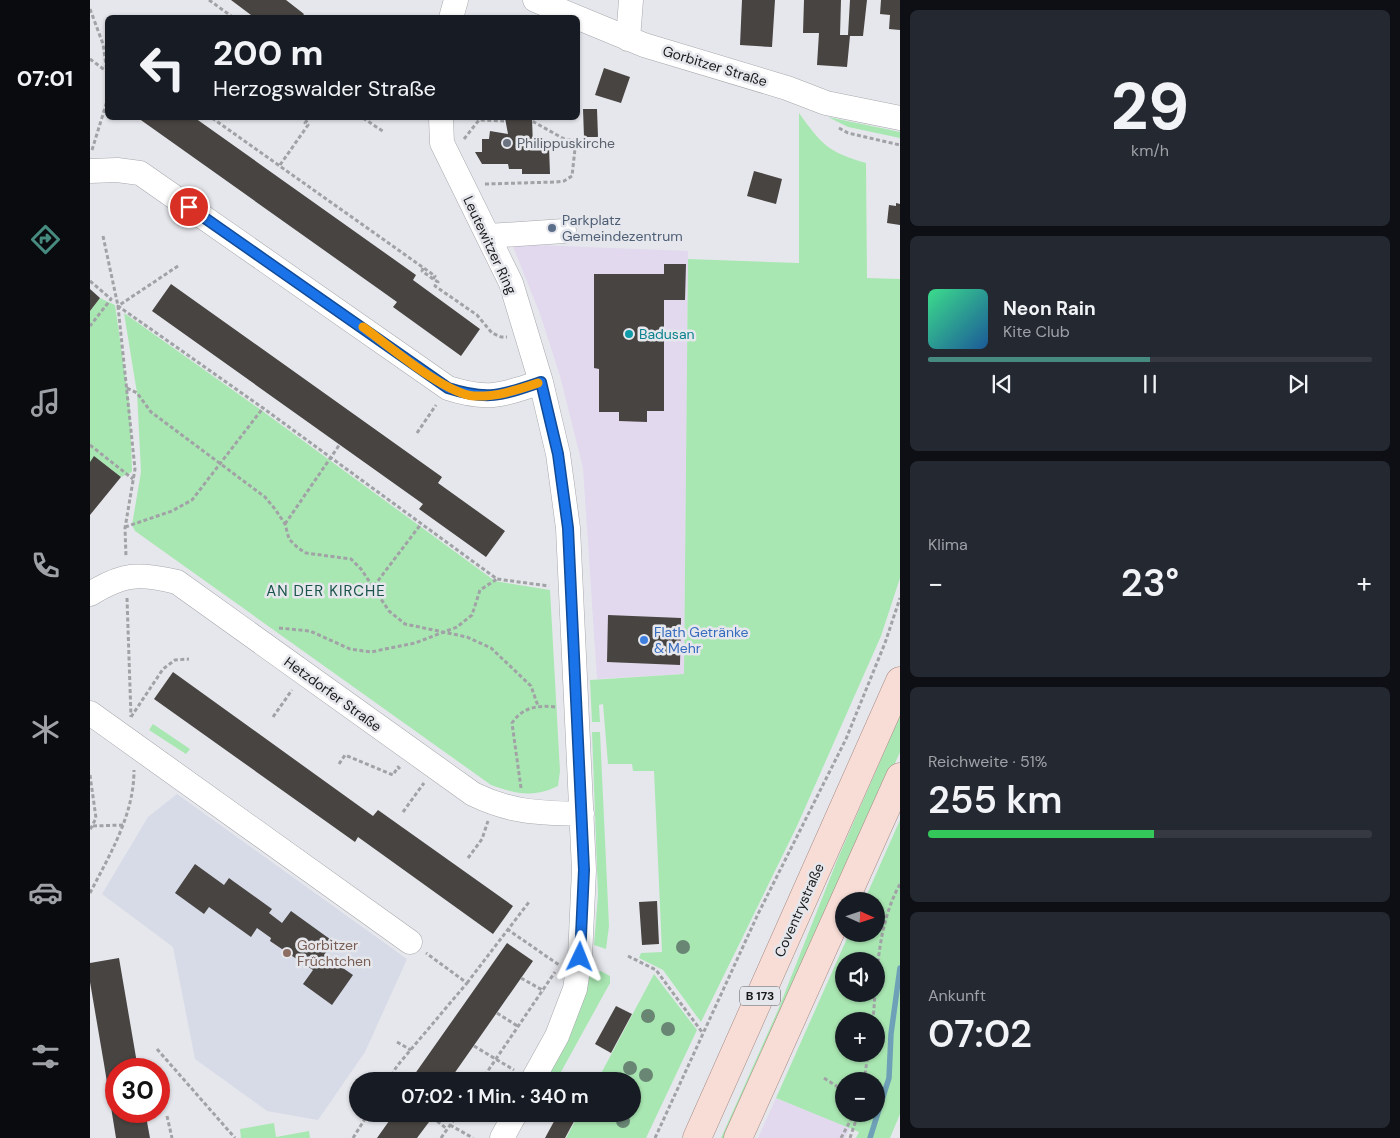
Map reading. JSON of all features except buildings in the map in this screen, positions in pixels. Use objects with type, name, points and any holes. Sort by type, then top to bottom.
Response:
[{"type":"main road","name":"Coventrystraße","points":[[697,1138],[900,681]]},
{"type":"main road","name":"B 173","points":[[738,1138],[900,777]]},
{"type":"street","points":[[452,15],[456,0]]},
{"type":"street","points":[[628,39],[631,0]]},
{"type":"street","name":"Gorbitzer Straße","points":[[548,2],[576,15]]},
{"type":"street","name":"Gorbitzer Straße","points":[[580,17],[628,39],[787,88],[826,103],[900,118]]},
{"type":"street","name":"Leutewitzer Ring","points":[[441,120],[442,143],[510,283],[526,333],[541,382],[558,454],[568,528],[584,870],[570,961],[574,989],[556,1036],[537,1072]]},
{"type":"street","points":[[91,171],[140,173],[448,388],[472,396],[505,394],[541,382]]},
{"type":"street","points":[[488,236],[564,231]]},
{"type":"street","name":"Hetzdorfer Straße","points":[[90,594],[106,584],[126,576],[153,576],[177,582],[251,637],[473,794],[494,804],[520,811],[582,814]]},
{"type":"street","points":[[90,713],[133,746],[417,947]]},
{"type":"street","points":[[502,1138],[511,1122]]},
{"type":"path","points":[[209,0],[230,15]]},
{"type":"path","points":[[90,9],[103,44],[105,63]]},
{"type":"path","points":[[90,59],[105,71]]},
{"type":"path","points":[[91,171],[90,159],[93,138],[105,106]]},
{"type":"path","points":[[215,120],[423,268],[422,271],[438,282],[436,286],[477,314],[492,333],[501,337],[515,338],[526,333]]},
{"type":"path","points":[[280,165],[308,125],[304,123],[306,120]]},
{"type":"path","points":[[366,120],[384,132]]},
{"type":"path","points":[[446,152],[463,140],[478,120]]},
{"type":"path","points":[[492,120],[504,121]]},
{"type":"path","points":[[462,185],[556,182],[564,181],[572,176],[576,140],[566,140],[532,121]]},
{"type":"path","points":[[90,893],[123,825],[131,799],[134,774],[125,528],[135,469],[118,306],[103,236]]},
{"type":"path","points":[[118,306],[178,266]]},
{"type":"path","points":[[90,281],[118,306],[263,408],[497,579],[553,587],[552,577]]},
{"type":"path","points":[[90,326],[112,299]]},
{"type":"path","points":[[127,388],[137,393],[151,412],[265,497],[285,524],[289,539],[298,548],[306,552],[351,559],[374,586],[389,611],[405,624],[467,638],[491,648],[531,686],[538,706]]},
{"type":"path","points":[[417,433],[436,405]]},
{"type":"path","points":[[125,528],[185,506],[221,464],[263,408]]},
{"type":"path","points":[[285,524],[340,444]]},
{"type":"path","points":[[90,445],[133,479]]},
{"type":"path","points":[[374,586],[421,524]]},
{"type":"path","points":[[251,637],[260,626],[310,631],[350,649],[371,652],[415,642],[457,627],[472,614],[480,590],[497,579]]},
{"type":"path","points":[[655,1138],[702,1032],[758,914],[846,739],[885,643],[900,598]]},
{"type":"path","points":[[131,717],[163,669],[175,660],[189,659]]},
{"type":"path","points":[[558,698],[559,716]]},
{"type":"path","points":[[521,793],[512,723],[518,714],[538,706],[559,707]]},
{"type":"path","points":[[273,717],[281,707]]},
{"type":"path","points":[[339,764],[345,755],[393,774],[398,767],[404,771]]},
{"type":"path","points":[[90,775],[96,818],[90,830]]},
{"type":"path","points":[[417,780],[424,784]]},
{"type":"path","points":[[403,812],[415,796]]},
{"type":"path","points":[[93,826],[123,825]]},
{"type":"path","points":[[468,858],[482,839]]},
{"type":"path","points":[[879,952],[884,924],[900,884]]},
{"type":"path","points":[[395,1072],[529,902]]},
{"type":"path","points":[[487,1072],[544,991],[570,961],[508,929]]},
{"type":"path","points":[[417,947],[466,983]]},
{"type":"path","points":[[628,956],[656,970],[702,1032]]},
{"type":"path","points":[[521,978],[544,991]]},
{"type":"path","points":[[497,1013],[519,1027]]},
{"type":"path","points":[[397,1042],[411,1050]]},
{"type":"path","points":[[474,1046],[496,1060]]},
{"type":"path","points":[[157,1049],[235,1138]]},
{"type":"path","points":[[824,1078],[835,1085]]},
{"type":"path","points":[[353,1138],[363,1122]]},
{"type":"path","points":[[438,1122],[448,1129]]},
{"type":"path","points":[[441,1138],[452,1122]]},
{"type":"path","points":[[841,1138],[850,1122]]},
{"type":"path","points":[[850,1138],[855,1122]]},
{"type":"path","points":[[169,1123],[172,1138]]},
{"type":"path","points":[[450,1125],[472,1138]]},
{"type":"shaded area","points":[[512,244],[688,251],[684,674],[597,679],[583,468],[560,376],[540,314]]},
{"type":"shaded area","name":"Gorbitzer Früchtchen","points":[[177,794],[407,959],[365,1052],[351,1072],[349,1072],[349,1075],[318,1120],[267,1111],[195,1059],[173,947],[102,894],[148,817]]},
{"type":"shaded area","points":[[776,1098],[850,1128],[845,1138],[758,1138]]},
{"type":"green space","points":[[799,113],[814,133],[827,146],[843,155],[866,163],[867,278],[900,279],[900,578],[881,636],[797,826],[701,1022],[663,970],[639,958],[641,953],[662,952],[654,771],[633,771],[632,764],[608,764],[603,704],[599,705],[600,722],[592,722],[590,680],[684,674],[688,259],[799,263]]},
{"type":"green space","points":[[828,117],[900,132],[900,138],[848,127]]},
{"type":"green space","points":[[100,298],[115,305],[130,409],[132,472],[121,477],[95,457],[90,462],[90,311]]},
{"type":"green space","points":[[124,313],[261,410],[495,581],[550,590],[560,771],[558,786],[540,792],[524,793],[508,791],[491,785],[135,531],[132,525],[141,472],[137,393]]},
{"type":"green space","points":[[900,716],[900,752],[838,892],[835,892],[835,898],[728,1138],[721,1138],[778,1010],[838,858]]},
{"type":"green space","points":[[153,724],[190,749],[186,754],[149,730]]},
{"type":"green space","points":[[592,732],[600,732],[609,926],[606,949],[594,945],[598,895]]},
{"type":"green space","points":[[900,820],[900,1114],[890,1138],[856,1138],[859,1132],[776,1098],[835,965],[835,1002],[885,1002],[885,952],[841,952],[845,942],[885,942],[885,892],[868,892]]},
{"type":"green space","points":[[601,971],[610,976],[610,983],[561,1072],[550,1072],[574,1022],[590,974]]},
{"type":"green space","points":[[654,974],[697,1030],[646,1138],[566,1138],[575,1122],[641,1122],[641,1072],[602,1072]]},
{"type":"green space","points":[[274,1123],[276,1137],[309,1131],[310,1138],[241,1138],[240,1129]]},
{"type":"waterway","points":[[870,1138],[889,1078],[891,1034],[900,968]]},
{"type":"slow traffic","points":[[363,327],[448,388],[472,396],[505,394],[538,383]]},
{"type":"place","name":"Philippuskirche","points":[[507,143]]},
{"type":"place","name":"Parkplatz Gemeindezentrum","points":[[552,228]]},
{"type":"place","name":"Badusan","points":[[629,334]]},
{"type":"place","name":"Flath Getränke & Mehr","points":[[644,640]]},
{"type":"place","name":"Gorbitzer Früchtchen","points":[[287,953]]},
{"type":"district","name":"AN DER KIRCHE","points":[[326,591]]},
{"type":"route","points":[[189,207],[304,285],[448,388],[472,396],[505,394],[541,382],[558,454],[568,528],[584,870],[580,957]]}]
